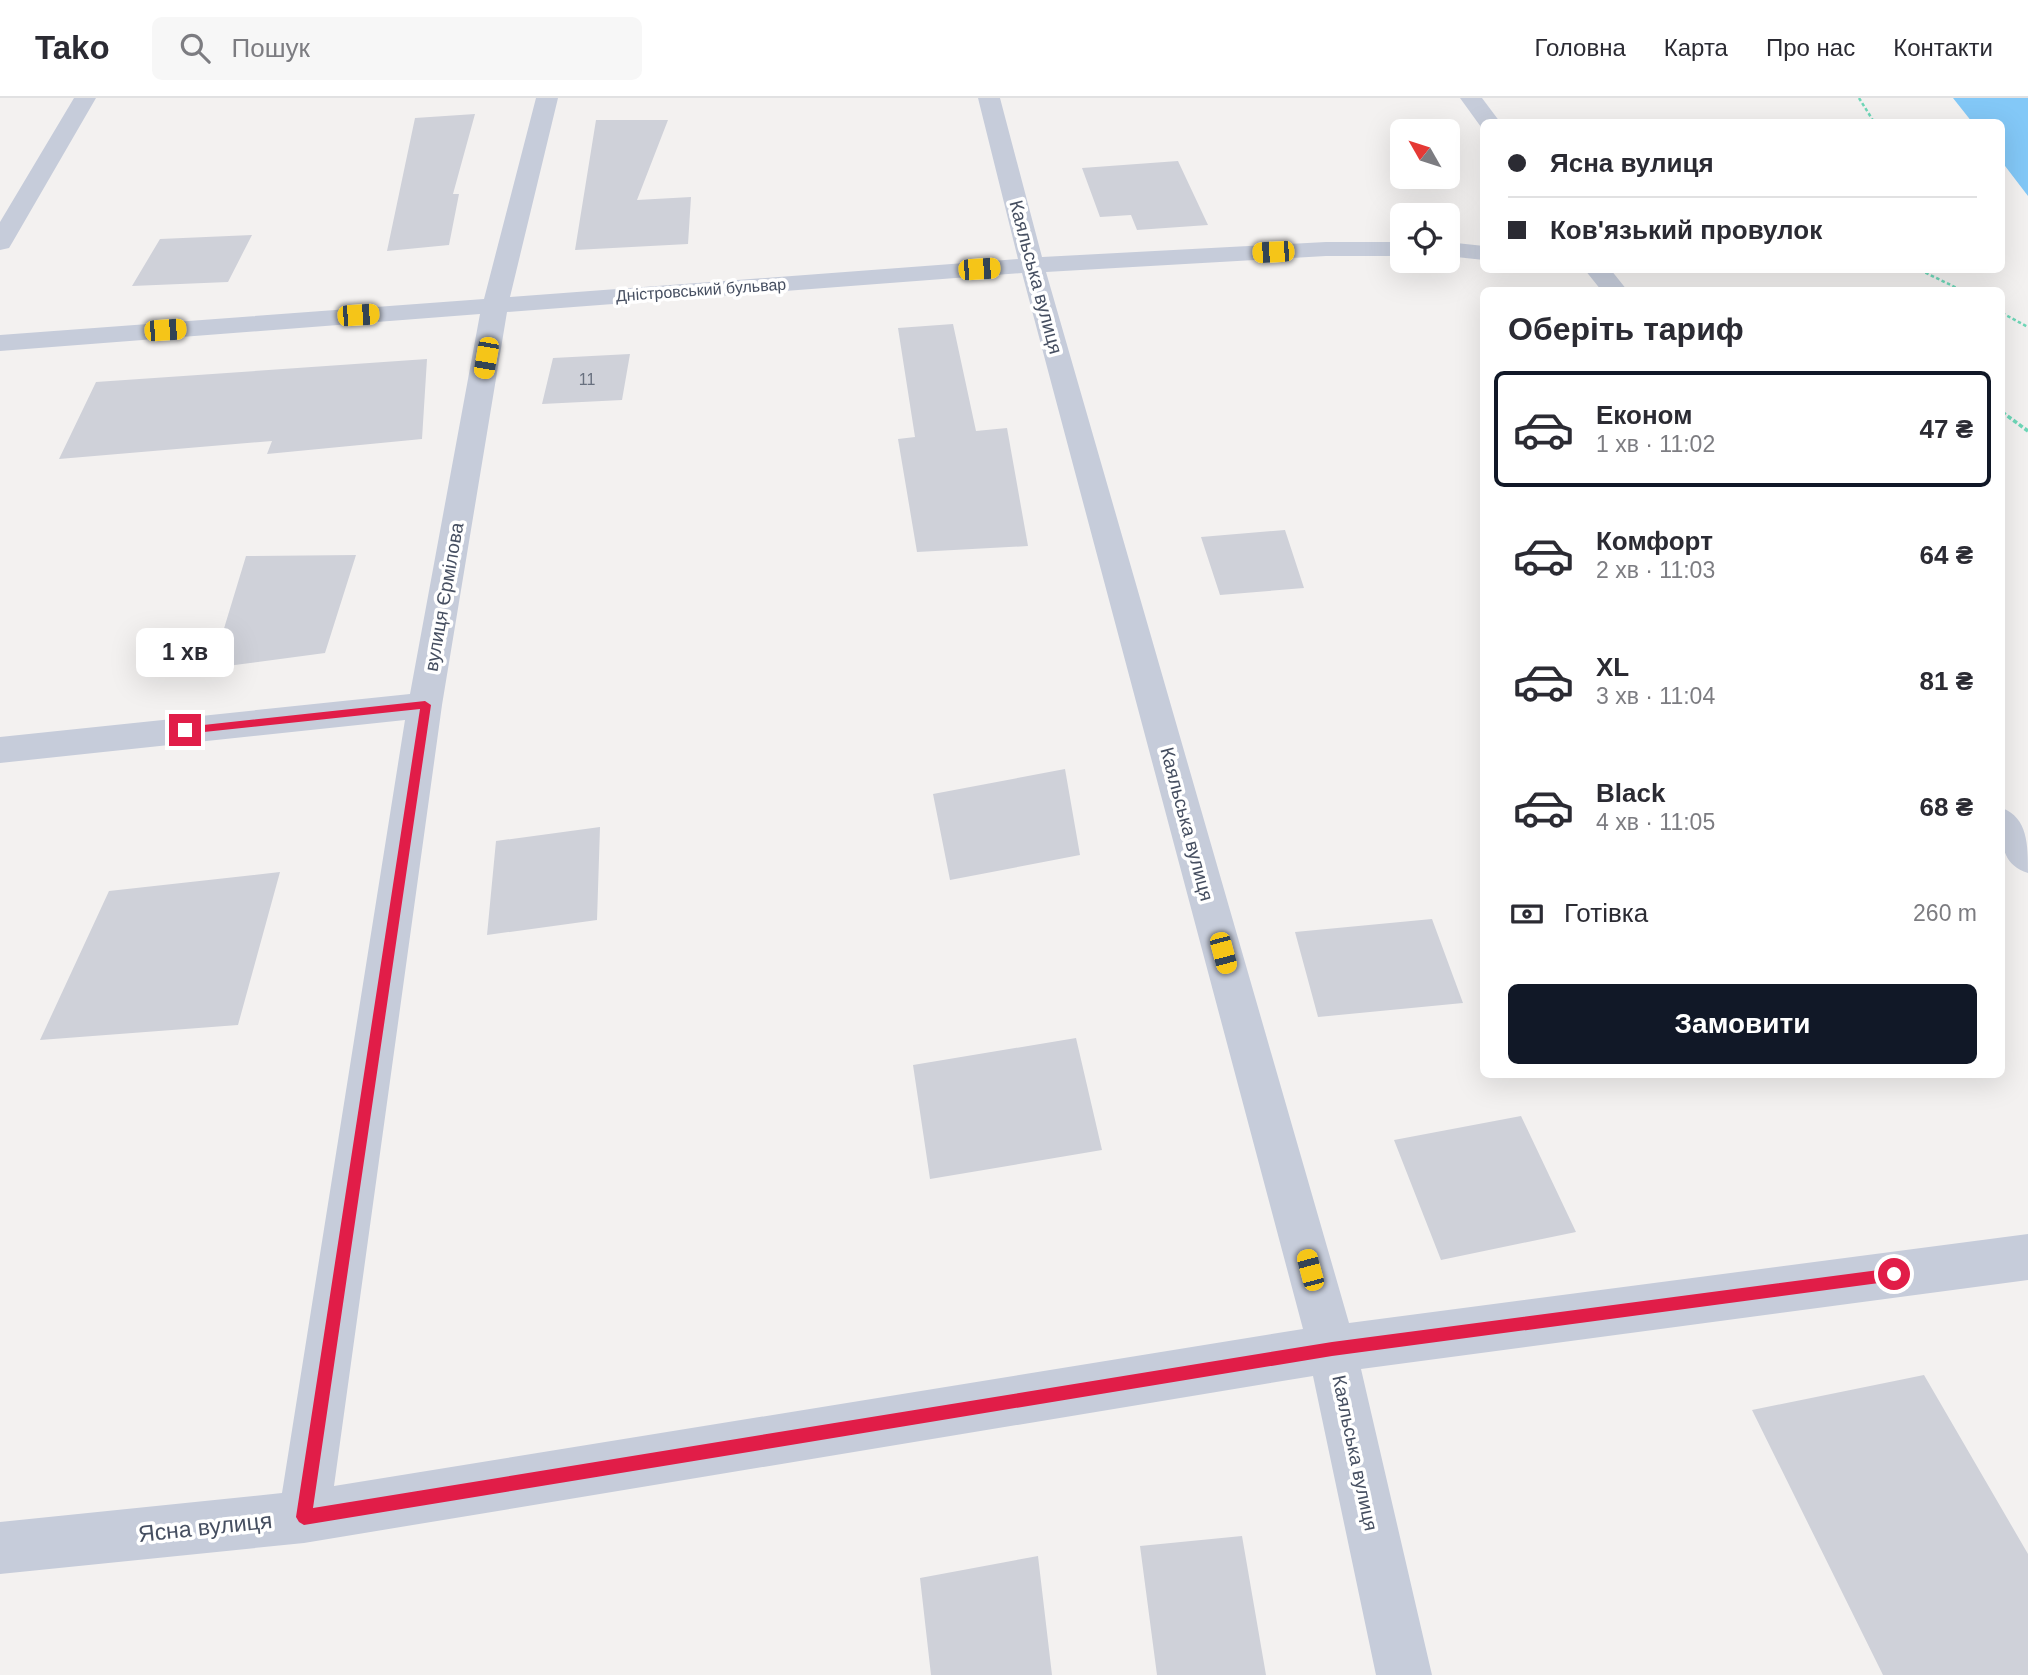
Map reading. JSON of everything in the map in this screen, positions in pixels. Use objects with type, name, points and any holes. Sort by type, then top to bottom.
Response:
[{"type":"street","points":[[0,243],[85,98]]},
{"type":"street","name":"вулиця Єрмілова","points":[[304,1517],[425,705],[495,305],[547,98]]},
{"type":"street","name":"Каяльська вулиця","points":[[989,98],[1032,265],[1332,1349],[1404,1675]]},
{"type":"street","points":[[1471,98],[1487,119]]},
{"type":"street","name":"Дністровський бульвар","points":[[0,343],[1032,265],[1326,249],[1390,249]]},
{"type":"street","points":[[1460,250],[1480,253]]},
{"type":"street","points":[[0,750],[425,705]]},
{"type":"street","points":[[2005,826],[2028,858]]},
{"type":"street","name":"Ясна вулиця","points":[[0,1548],[304,1517],[1332,1349],[2028,1256]]},
{"type":"path","points":[[1859,98],[1872,119]]},
{"type":"path","points":[[1926,273],[1955,287]]},
{"type":"path","points":[[2005,315],[2028,327]]},
{"type":"path","points":[[2005,414],[2028,431]]},
{"type":"water","points":[[1953,98],[2028,98],[2028,196],[2005,166],[2005,119],[1970,119]]},
{"type":"building","points":[[475,114],[453,194],[459,194],[449,245],[387,251],[415,118]]},
{"type":"building","points":[[596,120],[668,120],[637,200],[691,197],[688,244],[575,250]]},
{"type":"building","points":[[1178,161],[1208,225],[1137,230],[1131,215],[1100,217],[1082,168]]},
{"type":"building","points":[[252,235],[228,282],[132,286],[160,239]]},
{"type":"building","points":[[953,324],[976,431],[1007,428],[1028,546],[917,552],[898,439],[915,437],[898,328]]},
{"type":"building","points":[[630,354],[622,400],[542,404],[553,358]]},
{"type":"building","points":[[427,359],[422,439],[267,454],[272,441],[59,459],[96,382]]},
{"type":"building","points":[[1285,530],[1304,588],[1220,595],[1201,537]]},
{"type":"building","points":[[356,555],[325,653],[212,668],[246,556]]},
{"type":"building","points":[[1065,769],[1080,855],[950,880],[933,794]]},
{"type":"building","points":[[600,827],[597,920],[487,935],[496,841]]},
{"type":"building","points":[[280,872],[238,1025],[40,1040],[109,891]]},
{"type":"building","points":[[1432,919],[1463,1003],[1318,1017],[1295,932]]},
{"type":"building","points":[[1076,1038],[1102,1150],[930,1179],[913,1065]]},
{"type":"building","points":[[1521,1116],[1576,1232],[1441,1260],[1394,1140]]},
{"type":"building","points":[[1924,1375],[2028,1554],[2028,1675],[1883,1675],[1752,1410]]},
{"type":"building","points":[[1242,1536],[1266,1675],[1157,1675],[1140,1546]]},
{"type":"building","points":[[1038,1556],[1052,1675],[931,1675],[920,1578]]},
{"type":"route","points":[[185,730],[425,705],[304,1517],[1332,1349],[1894,1274]]}]
